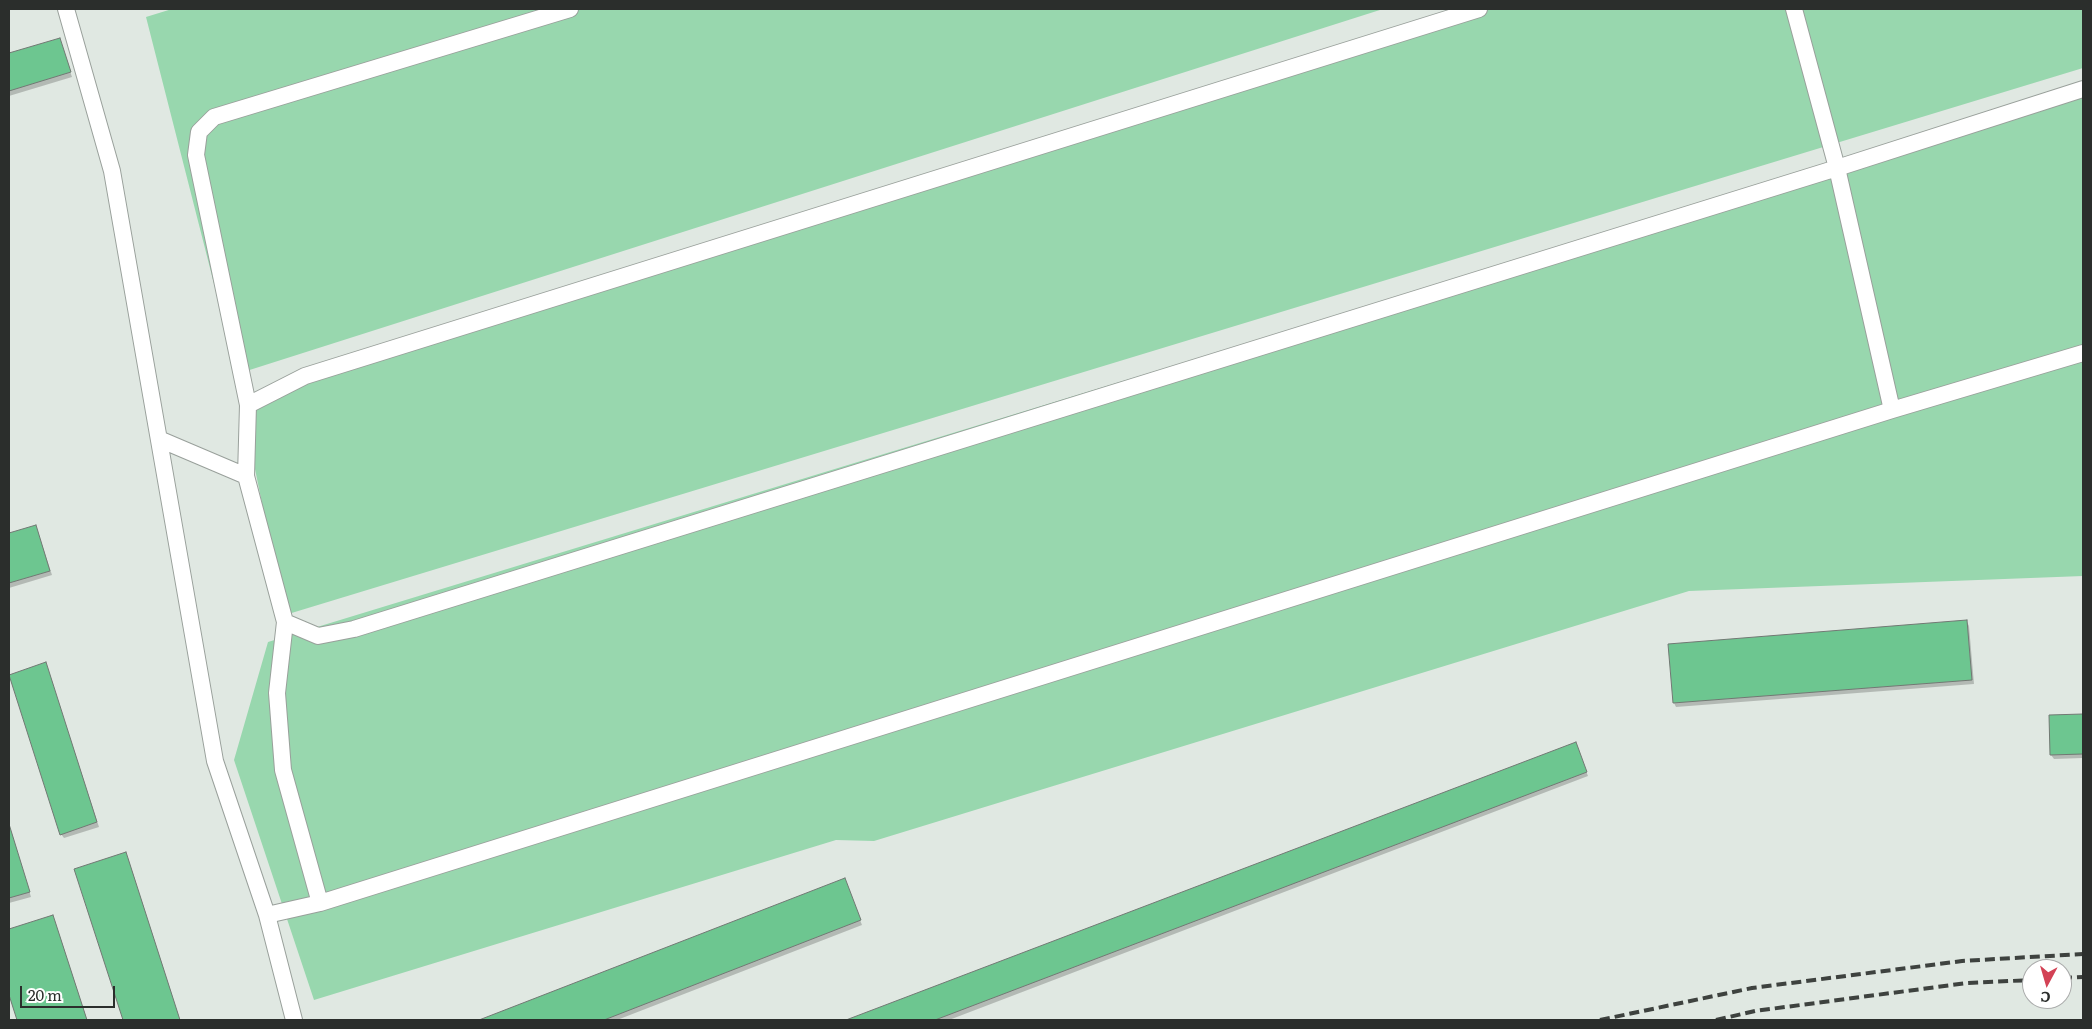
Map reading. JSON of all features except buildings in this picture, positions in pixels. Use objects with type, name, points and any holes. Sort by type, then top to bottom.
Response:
[{"type":"lane","points":[[66,9],[112,171],[214,761],[266,915],[294,1020]]},
{"type":"lane","points":[[320,904],[284,770],[277,693],[285,622],[246,476],[248,405],[196,155],[200,132],[214,117],[570,9]]},
{"type":"lane","points":[[248,405],[305,376],[1479,9]]},
{"type":"lane","points":[[1794,9],[1837,168],[1892,410]]},
{"type":"lane","points":[[285,622],[318,636],[354,629],[1837,168],[2083,89]]},
{"type":"lane","points":[[266,915],[320,904],[1892,410],[2083,353]]},
{"type":"lane","points":[[159,439],[246,476]]},
{"type":"green space","points":[[172,9],[1383,9],[237,374],[146,17]]},
{"type":"green space","points":[[1452,9],[2083,9],[2083,68],[285,615],[241,401],[983,157]]},
{"type":"green space","points":[[2083,88],[2083,576],[1689,591],[874,841],[836,840],[314,1000],[234,760],[268,642]]},
{"type":"railway","points":[[1600,1020],[1752,988],[1962,961],[2083,954]]},
{"type":"railway","points":[[2072,978],[2083,977]]},
{"type":"railway","points":[[1716,1020],[1755,1011],[1967,983],[2022,980]]}]
